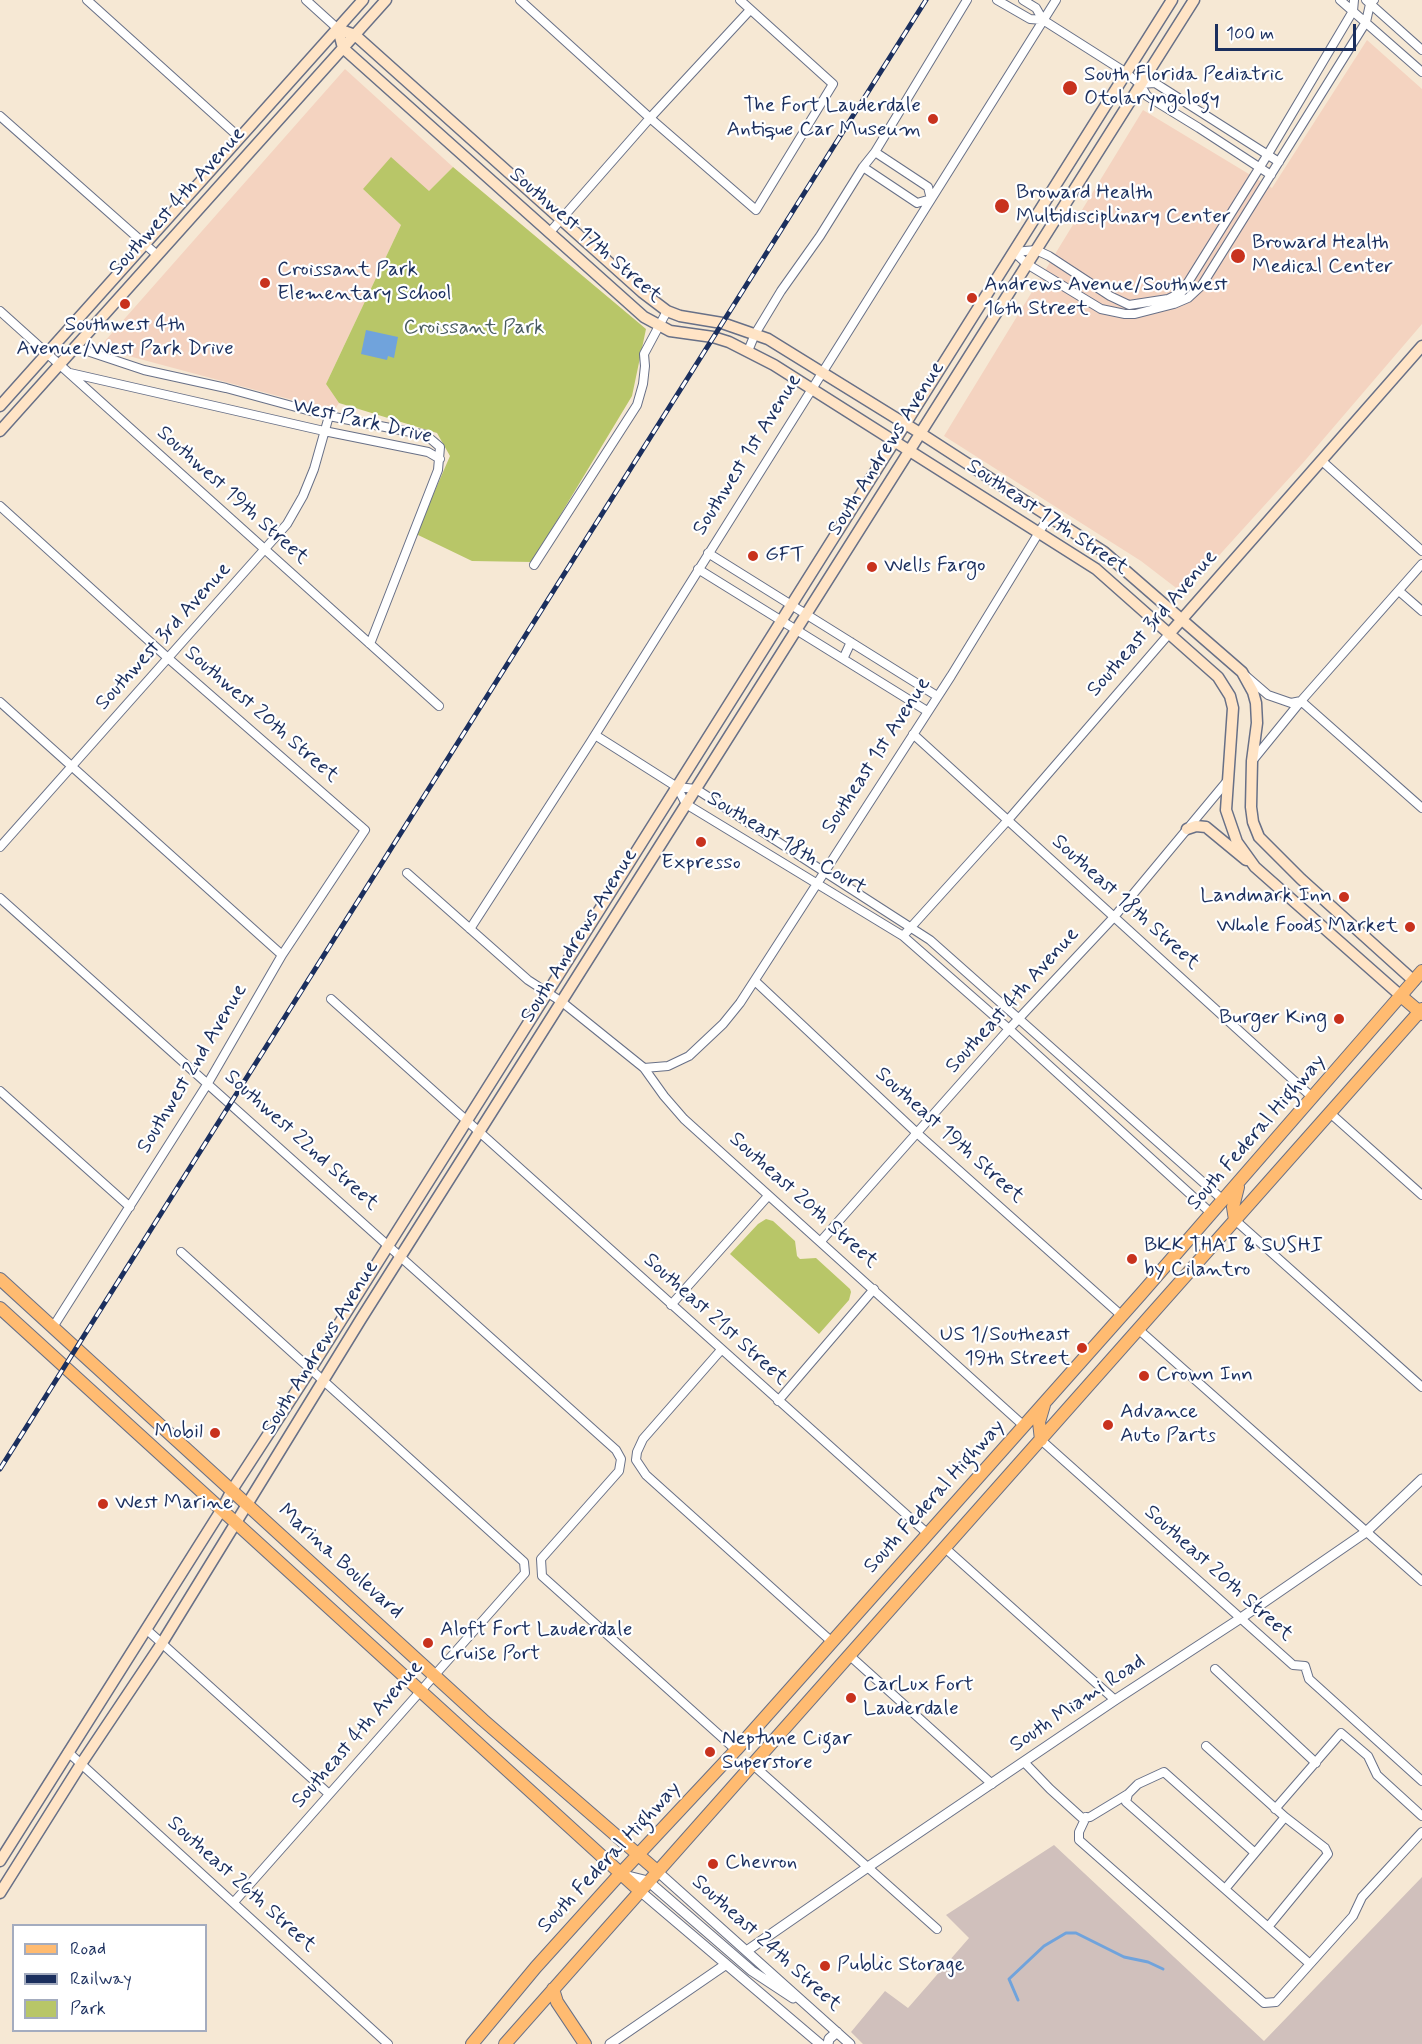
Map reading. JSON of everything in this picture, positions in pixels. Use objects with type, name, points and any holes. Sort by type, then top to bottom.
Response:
[{"type":"main road","name":"Southwest 4th Avenue","points":[[0,406],[363,0]]},
{"type":"main road","name":"Southwest 4th Avenue","points":[[0,431],[64,369],[75,347],[156,254],[386,0]]},
{"type":"main road","name":"South Andrews Avenue","points":[[0,1861],[1172,0]]},
{"type":"main road","name":"South Andrews Avenue","points":[[0,1893],[81,1764],[162,1643],[401,1255],[1194,0]]},
{"type":"main road","name":"Southwest 17th Street","points":[[338,28],[355,35],[642,292],[667,311],[680,316],[722,323],[768,339],[920,433]]},
{"type":"main road","points":[[338,28],[343,48]]},
{"type":"main road","name":"Southwest 17th Street","points":[[343,48],[644,317],[670,331],[713,338],[748,351],[909,451]]},
{"type":"main road","name":"Southeast 3rd Avenue","points":[[1169,634],[1422,346]]},
{"type":"main road","name":"Southeast 17th Street","points":[[920,433],[1104,552],[1242,672],[1256,703],[1257,723],[1252,761],[1251,807],[1253,822],[1259,837],[1324,900],[1420,980]]},
{"type":"main road","name":"Southeast 17th Street","points":[[909,451],[1096,569],[1218,677],[1230,696],[1234,717],[1226,810],[1229,825],[1237,842],[1255,867],[1421,1012]]},
{"type":"main road","points":[[1187,829],[1196,826],[1206,827],[1255,867]]},
{"type":"main road","points":[[1310,916],[1324,900]]},
{"type":"main road","name":"South Federal Highway","points":[[472,2044],[536,1968],[736,1750],[1122,1316],[1401,996],[1420,980]]},
{"type":"main road","name":"South Federal Highway","points":[[504,2044],[1421,1012]]},
{"type":"main road","points":[[1235,1220],[1233,1207],[1239,1183]]},
{"type":"main road","points":[[1218,1240],[1223,1200]]},
{"type":"main road","name":"Marina Boulevard","points":[[0,1279],[483,1720],[657,1871]]},
{"type":"main road","name":"Marina Boulevard","points":[[0,1308],[236,1521],[620,1874],[644,1886]]},
{"type":"main road","points":[[24,1330],[37,1332],[53,1327]]},
{"type":"main road","points":[[1041,1440],[1039,1422],[1046,1401]]},
{"type":"main road","points":[[1023,1458],[1027,1442],[1024,1426]]},
{"type":"main road","points":[[848,1624],[846,1646],[849,1655]]},
{"type":"main road","points":[[832,1642],[835,1661],[832,1674]]},
{"type":"main road","points":[[553,1989],[556,2001],[585,2044]]},
{"type":"street","points":[[87,0],[240,138]]},
{"type":"street","name":"Southwest 17th Street","points":[[306,0],[338,28]]},
{"type":"street","points":[[520,0],[756,210],[832,84],[740,0]]},
{"type":"street","points":[[748,351],[755,334],[781,291],[820,236],[863,166],[875,152],[967,0]]},
{"type":"street","points":[[997,0],[1030,19],[1043,20]]},
{"type":"street","points":[[1023,0],[1036,8],[1043,20],[1125,72],[1140,84],[1147,96],[1270,175]]},
{"type":"street","name":"Southwest 1st Avenue","points":[[470,929],[595,735],[1056,0]]},
{"type":"street","points":[[1340,0],[1422,72]]},
{"type":"street","points":[[1014,252],[1036,250],[1049,256],[1123,303],[1139,304],[1185,295],[1353,10],[1354,0]]},
{"type":"street","points":[[1014,252],[1027,264],[1089,304],[1112,312],[1135,314],[1174,304],[1202,285],[1366,22],[1370,1]]},
{"type":"street","points":[[1370,1],[1422,50]]},
{"type":"street","points":[[550,232],[650,118],[750,10]]},
{"type":"street","points":[[1140,84],[1155,83],[1279,162]]},
{"type":"street","points":[[1304,93],[1316,100]]},
{"type":"street","points":[[1199,128],[1207,115]]},
{"type":"street","points":[[0,116],[156,254]]},
{"type":"street","points":[[863,166],[917,202],[931,199],[928,187],[875,152]]},
{"type":"street","name":"Southwest 19th Street","points":[[0,311],[440,706]]},
{"type":"street","points":[[534,565],[637,405],[644,375],[644,354],[667,311]]},
{"type":"street","name":"West Park Drive","points":[[75,347],[144,370],[226,388],[329,416],[426,435],[440,447],[440,459]]},
{"type":"street","name":"West Park Drive","points":[[64,369],[324,431],[428,452],[440,459]]},
{"type":"street","name":"Southwest 3rd Avenue","points":[[0,848],[287,524],[303,496],[314,469],[329,416]]},
{"type":"street","points":[[370,644],[438,470],[440,459]]},
{"type":"street","points":[[1322,461],[1422,550]]},
{"type":"street","name":"Southwest 20th Street","points":[[0,506],[169,659],[364,830]]},
{"type":"street","name":"Southeast 1st Avenue","points":[[644,1068],[668,1066],[689,1056],[723,1024],[755,981],[1049,516]]},
{"type":"street","points":[[708,553],[937,696]]},
{"type":"street","points":[[1252,761],[1301,701],[1422,564]]},
{"type":"street","points":[[698,568],[927,711]]},
{"type":"street","points":[[1399,591],[1422,611]]},
{"type":"street","name":"Southeast 3rd Avenue","points":[[903,936],[1008,820],[1169,634]]},
{"type":"street","points":[[843,659],[851,642]]},
{"type":"street","points":[[1242,672],[1268,695],[1291,703],[1301,701]]},
{"type":"street","points":[[1301,701],[1422,808]]},
{"type":"street","points":[[0,702],[282,954]]},
{"type":"street","name":"Southeast 18th Street","points":[[913,734],[1313,1098]]},
{"type":"street","points":[[595,735],[677,787]]},
{"type":"street","name":"Southeast 4th Avenue","points":[[821,1242],[1009,1029],[1114,917],[1228,780]]},
{"type":"street","name":"Southeast 18th Court","points":[[677,787],[696,789],[930,940],[1223,1200]]},
{"type":"street","name":"Southeast 18th Court","points":[[677,787],[686,804],[903,936],[1212,1214]]},
{"type":"street","name":"Southwest 2nd Avenue","points":[[53,1327],[208,1083],[282,954],[364,830]]},
{"type":"street","points":[[407,873],[528,980],[562,1002]]},
{"type":"street","name":"Southwest 22nd Street","points":[[0,898],[389,1244],[616,1450],[621,1459],[619,1471],[541,1559],[542,1576],[736,1750]]},
{"type":"street","name":"Southeast 19th Street","points":[[755,981],[918,1134],[1122,1316]]},
{"type":"street","name":"Southeast 21st Street","points":[[332,999],[928,1534]]},
{"type":"street","name":"Southeast 20th Street","points":[[562,1002],[644,1068],[684,1119],[1024,1426]]},
{"type":"street","points":[[0,1091],[130,1207]]},
{"type":"street","points":[[1330,1113],[1422,1195]]},
{"type":"street","points":[[671,1305],[768,1196]]},
{"type":"street","points":[[1235,1220],[1422,1387]]},
{"type":"street","points":[[182,1252],[310,1370],[324,1379]]},
{"type":"street","points":[[778,1401],[874,1289]]},
{"type":"street","points":[[1138,1329],[1422,1581]]},
{"type":"street","points":[[721,1350],[643,1439],[636,1460],[646,1475],[832,1642]]},
{"type":"street","name":"Southeast 4th Avenue","points":[[234,1902],[525,1573],[524,1562],[324,1379]]},
{"type":"street","name":"Southeast 20th Street","points":[[1041,1440],[1293,1665],[1305,1666],[1309,1679],[1422,1780]]},
{"type":"street","name":"South Miami Road","points":[[748,1950],[1366,1532],[1422,1479]]},
{"type":"street","points":[[945,1548],[1115,1700]]},
{"type":"street","points":[[146,1629],[329,1794]]},
{"type":"street","points":[[849,1655],[992,1784]]},
{"type":"street","points":[[1215,1669],[1316,1763]]},
{"type":"street","points":[[1275,1809],[1341,1733],[1368,1756],[1377,1775],[1422,1816]]},
{"type":"street","points":[[1206,1746],[1275,1809],[1325,1848],[1328,1854],[1268,1927]]},
{"type":"street","name":"Southeast 26th Street","points":[[68,1752],[388,2044]]},
{"type":"street","points":[[1024,1762],[1082,1818],[1090,1817],[1128,1794],[1138,1784],[1164,1772],[1255,1853]]},
{"type":"street","points":[[752,1764],[938,1929]]},
{"type":"street","points":[[1128,1794],[1126,1802],[1310,1964]]},
{"type":"street","points":[[1086,1817],[1079,1832],[1079,1840],[1264,2003],[1276,2002],[1353,1916],[1362,1897],[1422,1832]]},
{"type":"street","points":[[1225,1889],[1285,1817]]},
{"type":"street","name":"Southeast 24th Street","points":[[657,1871],[748,1950],[850,2044]]},
{"type":"street","points":[[644,1886],[752,1971],[817,2014]]},
{"type":"street","name":"Southeast 24th Street","points":[[644,1886],[725,1965],[752,1985],[820,2044]]},
{"type":"street","points":[[610,2044],[725,1965]]},
{"type":"street","points":[[828,2044],[837,2032]]},
{"type":"shaded area","name":"Broward Health Medical Center","points":[[1367,40],[1422,89],[1422,324],[1302,464],[1184,594],[1141,561],[944,436],[1143,110],[1272,188]]},
{"type":"shaded area","name":"Croissant Park Elementary School","points":[[345,69],[453,167],[429,191],[363,189],[401,225],[326,384],[339,403],[334,411],[110,351],[104,342]]},
{"type":"shaded area","points":[[1054,1845],[1264,2041],[1422,1877],[1422,2044],[863,2044],[851,2032],[885,1991],[908,2008],[969,1938],[946,1915]]},
{"type":"green space","name":"Croissant Park","points":[[391,157],[429,191],[453,167],[646,329],[632,396],[532,562],[472,561],[416,534],[450,456],[437,433],[339,403],[326,384],[401,225],[363,189]]},
{"type":"green space","points":[[766,1219],[773,1221],[795,1241],[797,1256],[800,1259],[816,1258],[850,1289],[849,1300],[819,1334],[730,1254],[758,1224]]},
{"type":"water","points":[[366,330],[398,337],[394,358],[388,356],[387,360],[361,354]]},
{"type":"waterway","points":[[1018,2000],[1009,1979],[1044,1946],[1066,1933],[1076,1933],[1124,1957],[1148,1962],[1163,1969]]},
{"type":"railway","points":[[0,1469],[926,0]]},
{"type":"place","name":"South Florida Pediatric Otolaryngology","points":[[1070,88]]},
{"type":"place","name":"The Fort Lauderdale Antique Car Museum","points":[[933,119]]},
{"type":"place","name":"Broward Health Multidisciplinary Center","points":[[1002,206]]},
{"type":"place","name":"Broward Health Medical Center","points":[[1238,256]]},
{"type":"place","name":"Croissant Park Elementary School","points":[[265,283]]},
{"type":"place","name":"Andrews Avenue/Southwest 16th Street","points":[[972,298]]},
{"type":"place","name":"Southwest 4th Avenue/West Park Drive","points":[[125,304]]},
{"type":"place","name":"GFT","points":[[753,556]]},
{"type":"place","name":"Wells Fargo","points":[[872,567]]},
{"type":"place","name":"Expresso","points":[[701,842]]},
{"type":"place","name":"Landmark Inn","points":[[1344,897]]},
{"type":"place","name":"Whole Foods Market","points":[[1410,927]]},
{"type":"place","name":"Burger King","points":[[1339,1019]]},
{"type":"place","name":"BKK THAI & SUSHI by Cilantro","points":[[1132,1259]]},
{"type":"place","name":"US 1/Southeast 19th Street","points":[[1082,1348]]},
{"type":"place","name":"Crown Inn","points":[[1144,1376]]},
{"type":"place","name":"Advance Auto Parts","points":[[1108,1425]]},
{"type":"place","name":"Mobil","points":[[215,1433]]},
{"type":"place","name":"West Marine","points":[[103,1504]]},
{"type":"place","name":"Aloft Fort Lauderdale Cruise Port","points":[[428,1643]]},
{"type":"place","name":"CarLux Fort Lauderdale","points":[[851,1698]]},
{"type":"place","name":"Neptune Cigar Superstore","points":[[710,1752]]},
{"type":"place","name":"Chevron","points":[[713,1864]]},
{"type":"place","name":"Public Storage","points":[[825,1966]]}]
